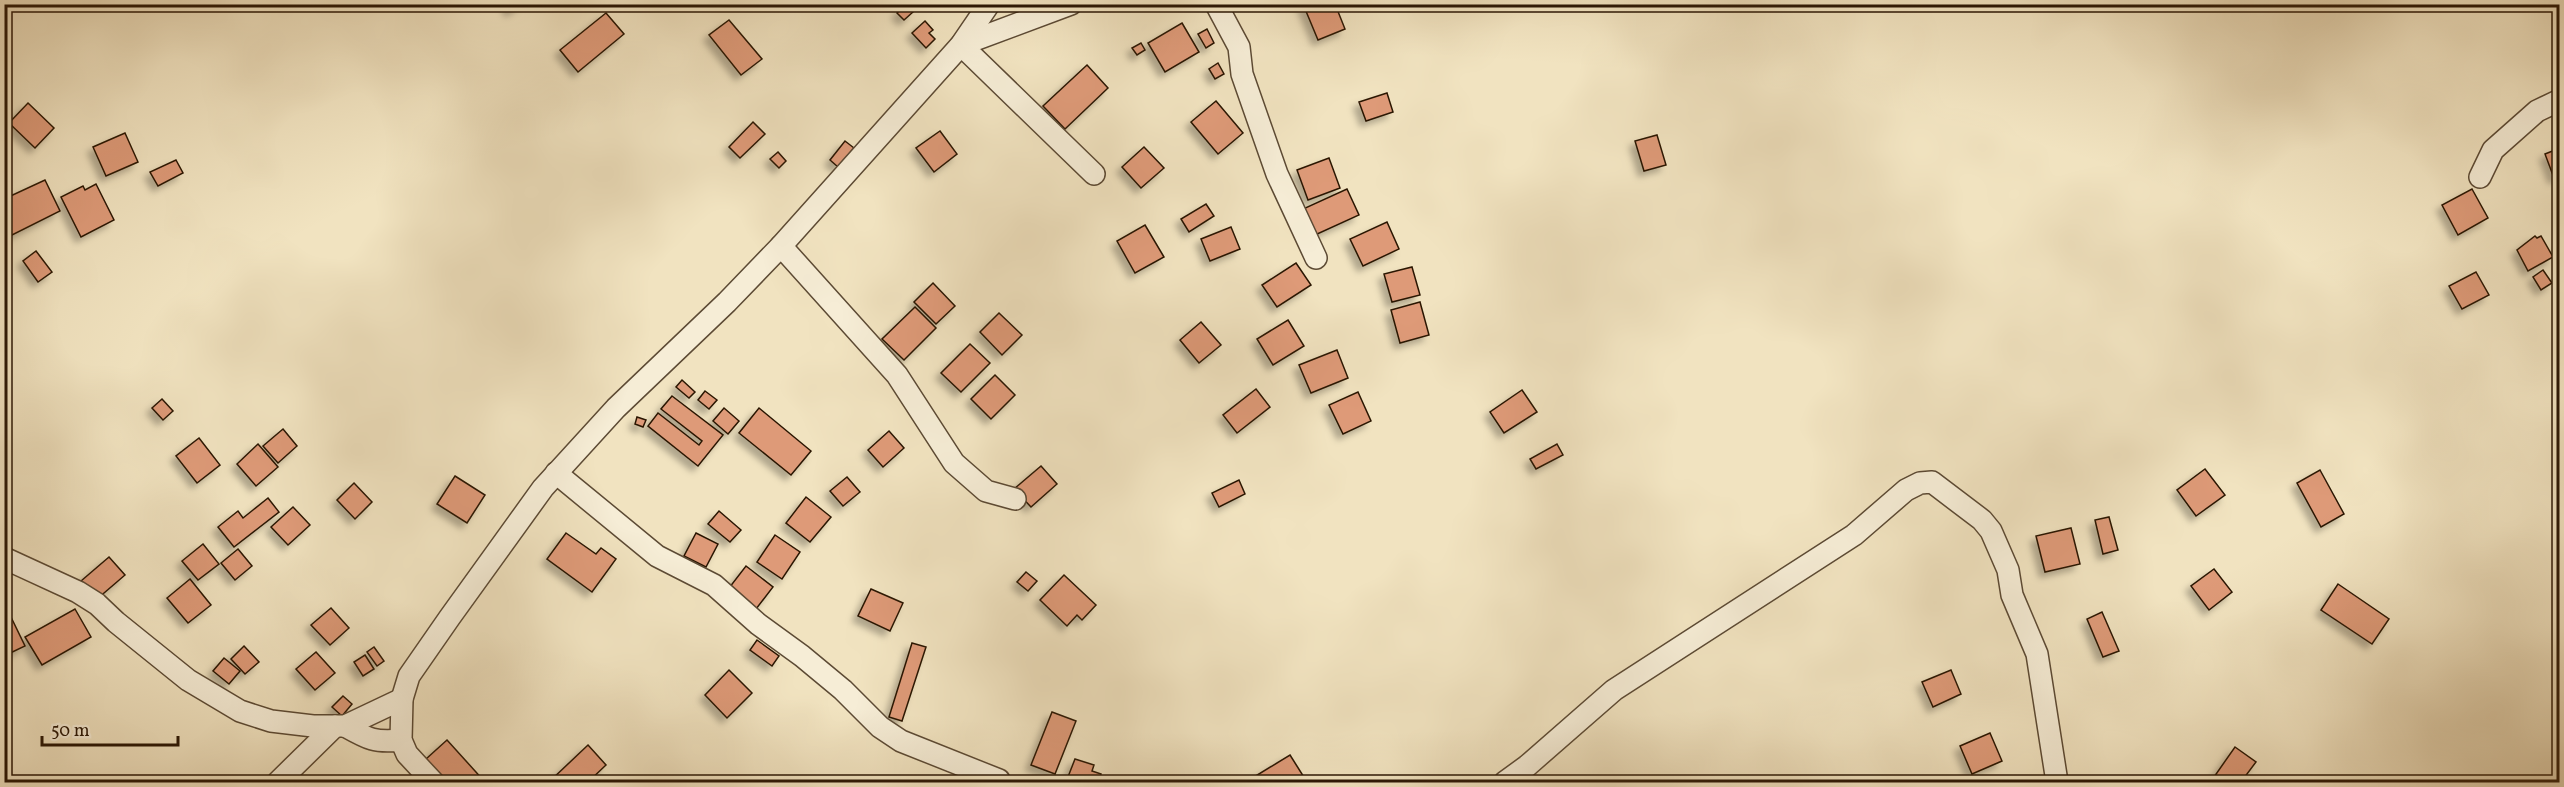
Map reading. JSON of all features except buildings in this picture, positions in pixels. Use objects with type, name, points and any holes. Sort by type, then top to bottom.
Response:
[{"type":"street","points":[[433,783],[407,754],[400,740],[402,699],[409,676],[543,488],[616,408],[782,246],[961,45],[989,4]]},
{"type":"street","points":[[961,45],[1071,4]]},
{"type":"street","points":[[1216,4],[1239,47],[1242,74],[1273,164],[1316,258]]},
{"type":"street","points":[[961,45],[1094,174]]},
{"type":"street","points":[[2480,177],[2493,150],[2537,111],[2559,100]]},
{"type":"street","points":[[782,246],[897,375],[954,463],[986,490],[1015,499]]},
{"type":"street","points":[[556,474],[657,556],[714,585],[758,624],[843,690],[880,727],[901,741],[999,780]]},
{"type":"street","points":[[1505,783],[1614,690],[1854,535],[1906,490],[1920,483],[1932,482],[1982,520],[1991,531],[2008,570],[2012,595],[2037,654],[2057,783]]},
{"type":"street","points":[[4,558],[78,592],[97,604],[188,680],[240,711],[271,721],[340,726],[380,742],[400,740]]},
{"type":"street","points":[[278,783],[340,726],[402,699]]}]
